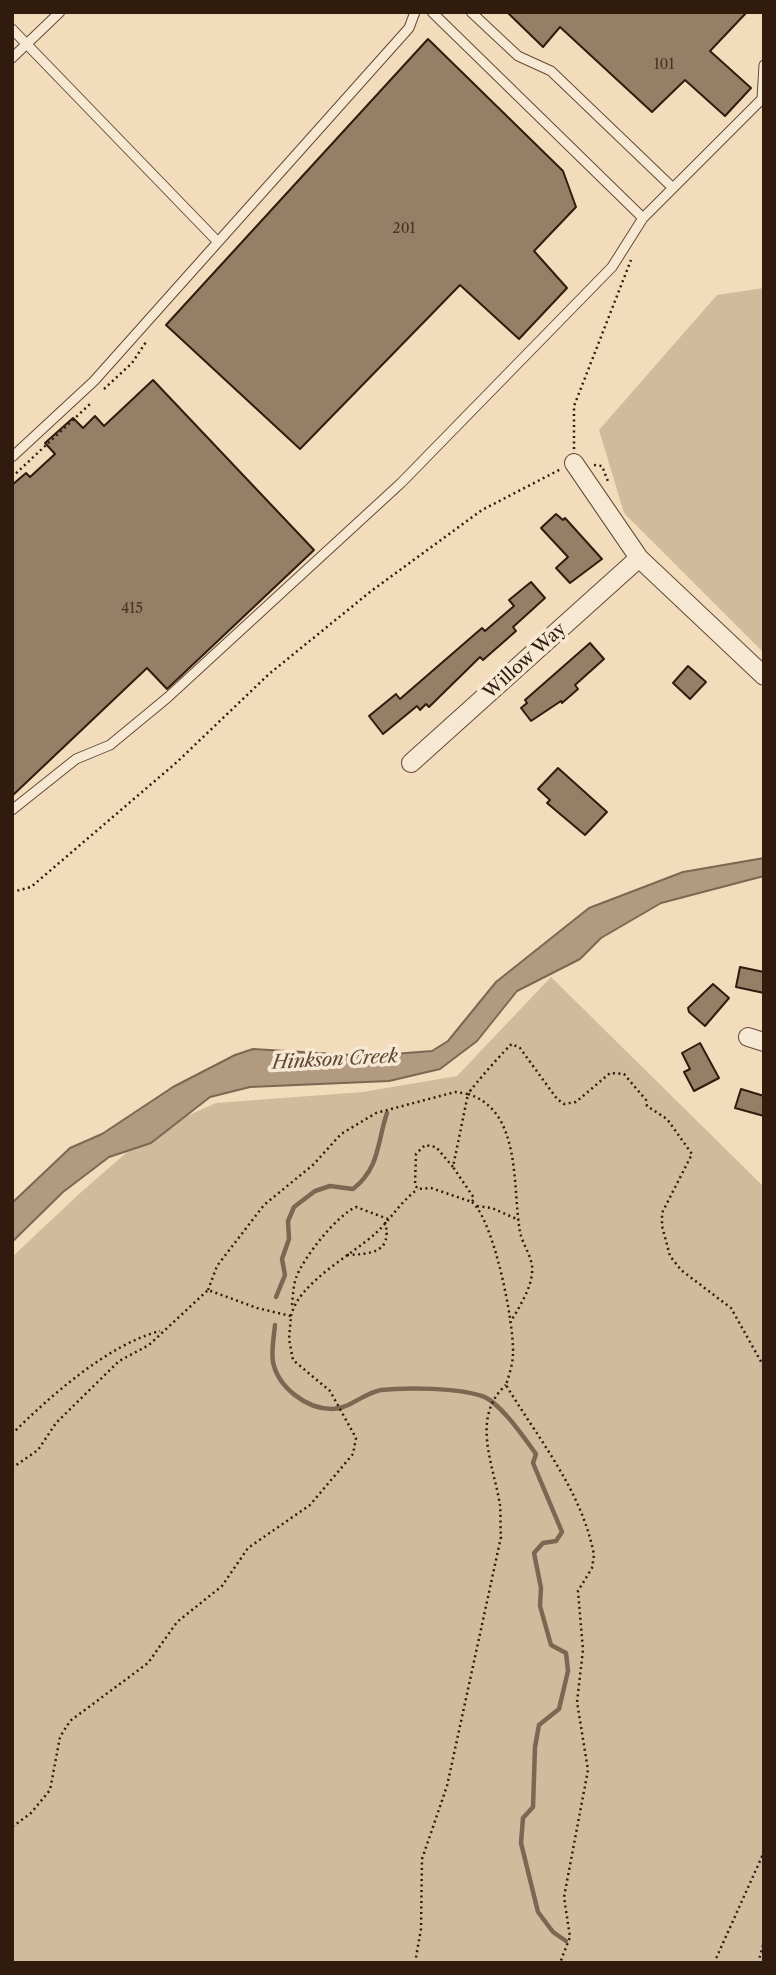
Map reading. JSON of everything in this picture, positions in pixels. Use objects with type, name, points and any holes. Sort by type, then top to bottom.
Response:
[{"type":"street","points":[[574,463],[639,558],[764,676]]},
{"type":"street","name":"Willow Way","points":[[411,762],[639,558]]},
{"type":"lane","points":[[12,58],[60,12]]},
{"type":"lane","points":[[12,457],[94,381],[409,29],[415,12]]},
{"type":"lane","points":[[432,12],[643,218]]},
{"type":"lane","points":[[471,12],[518,56],[551,71],[673,188]]},
{"type":"lane","points":[[12,29],[218,242]]},
{"type":"lane","points":[[12,810],[76,759],[110,745],[167,698],[401,483],[612,267],[643,218],[762,99],[764,65]]},
{"type":"path","points":[[574,463],[574,406],[632,256]]},
{"type":"path","points":[[12,892],[31,887],[177,762],[269,674],[370,592],[482,510],[574,463],[602,466],[612,491]]},
{"type":"path","points":[[453,1167],[468,1094],[510,1044],[520,1048],[556,1099],[564,1104],[576,1102],[610,1073],[624,1074],[653,1112],[667,1119],[692,1154],[662,1213],[662,1226],[670,1256],[681,1270],[731,1308],[764,1367]]},
{"type":"path","points":[[12,1468],[38,1450],[56,1423],[119,1361],[149,1345],[208,1290],[217,1266],[264,1205],[314,1164],[341,1134],[376,1112],[403,1103],[454,1092],[468,1094],[484,1101],[502,1118],[519,1220],[533,1275],[510,1323]]},
{"type":"path","points":[[418,1189],[413,1180],[415,1161],[425,1145],[436,1147],[474,1198],[471,1202]]},
{"type":"path","points":[[291,1316],[293,1305],[301,1296],[387,1221],[418,1189],[432,1188],[519,1220]]},
{"type":"path","points":[[415,1963],[421,1929],[422,1859],[447,1786],[500,1537],[500,1507],[485,1431],[490,1410],[499,1391],[506,1385],[513,1352],[510,1323],[488,1225],[477,1206]]},
{"type":"path","points":[[12,1827],[31,1813],[50,1790],[60,1737],[70,1721],[148,1663],[177,1622],[222,1587],[248,1548],[298,1515],[324,1490],[356,1447],[356,1438],[341,1415],[337,1401],[293,1360],[289,1339],[291,1316],[297,1276],[345,1212],[356,1207],[387,1221]]},
{"type":"path","points":[[347,1255],[374,1254],[382,1247],[387,1221]]},
{"type":"path","points":[[208,1290],[257,1308],[291,1316]]},
{"type":"path","points":[[12,1434],[110,1354],[135,1338],[164,1331]]},
{"type":"path","points":[[506,1385],[567,1479],[594,1555],[592,1568],[578,1591],[583,1650],[577,1702],[588,1770],[564,1897],[570,1937],[560,1963]]},
{"type":"path","points":[[714,1963],[764,1852]]},
{"type":"path","points":[[758,1963],[764,1942]]},
{"type":"shaded area","points":[[764,288],[764,653],[624,513],[599,430],[717,295]]},
{"type":"shaded area","points":[[551,977],[764,1187],[764,1963],[12,1963],[12,1257],[149,1133],[216,1103],[363,1092],[457,1076]]},
{"type":"water","name":"Hinkson Creek","points":[[764,858],[764,876],[661,903],[601,938],[580,959],[517,991],[477,1041],[440,1069],[389,1081],[250,1087],[210,1097],[151,1143],[109,1157],[63,1192],[12,1242],[12,1203],[70,1148],[102,1134],[173,1087],[235,1055],[253,1049],[368,1056],[432,1051],[448,1041],[496,982],[589,908],[683,872]]},
{"type":"building","points":[[507,12],[747,12],[710,51],[751,88],[725,116],[685,80],[652,112],[560,27],[543,47]]},
{"type":"building","points":[[428,39],[563,171],[576,207],[534,251],[567,288],[519,339],[460,285],[300,449],[166,325]]},
{"type":"building","points":[[153,380],[314,550],[167,689],[147,668],[12,796],[12,485],[26,473],[30,477],[55,454],[45,443],[73,418],[83,428],[95,416],[104,426]]},
{"type":"building","points":[[556,514],[563,520],[565,518],[602,559],[570,583],[556,568],[568,557],[541,528]]},
{"type":"building","points":[[531,582],[545,598],[513,627],[516,631],[483,660],[480,657],[429,707],[426,704],[420,710],[417,706],[383,734],[369,716],[396,694],[400,699],[482,628],[485,631],[514,606],[509,600]]},
{"type":"building","points":[[590,643],[604,659],[575,685],[578,689],[562,703],[561,701],[531,721],[521,708],[527,703],[525,700]]},
{"type":"building","points":[[688,666],[706,682],[690,699],[673,683]]},
{"type":"building","points":[[558,768],[607,812],[585,835],[547,803],[550,800],[538,789]]},
{"type":"building","points":[[740,967],[764,972],[764,993],[736,987]]},
{"type":"building","points":[[713,984],[729,998],[705,1026],[688,1008]]},
{"type":"building","points":[[700,1043],[719,1078],[694,1091],[684,1072],[690,1069],[682,1053]]},
{"type":"building","points":[[741,1089],[764,1096],[764,1116],[735,1108]]},
{"type":"waterway","points":[[276,1297],[285,1275],[282,1259],[289,1239],[288,1221],[294,1207],[315,1191],[330,1186],[353,1189],[362,1181],[373,1163],[387,1113]]},
{"type":"waterway","points":[[275,1325],[272,1353],[276,1371],[287,1388],[303,1401],[332,1409],[381,1390],[432,1389],[472,1393],[496,1405],[536,1454],[533,1463],[562,1532],[556,1541],[543,1543],[534,1553],[541,1588],[540,1606],[551,1645],[566,1653],[568,1671],[559,1709],[539,1725],[535,1747],[533,1807],[523,1818],[521,1843],[538,1912],[553,1932],[566,1941]]}]
